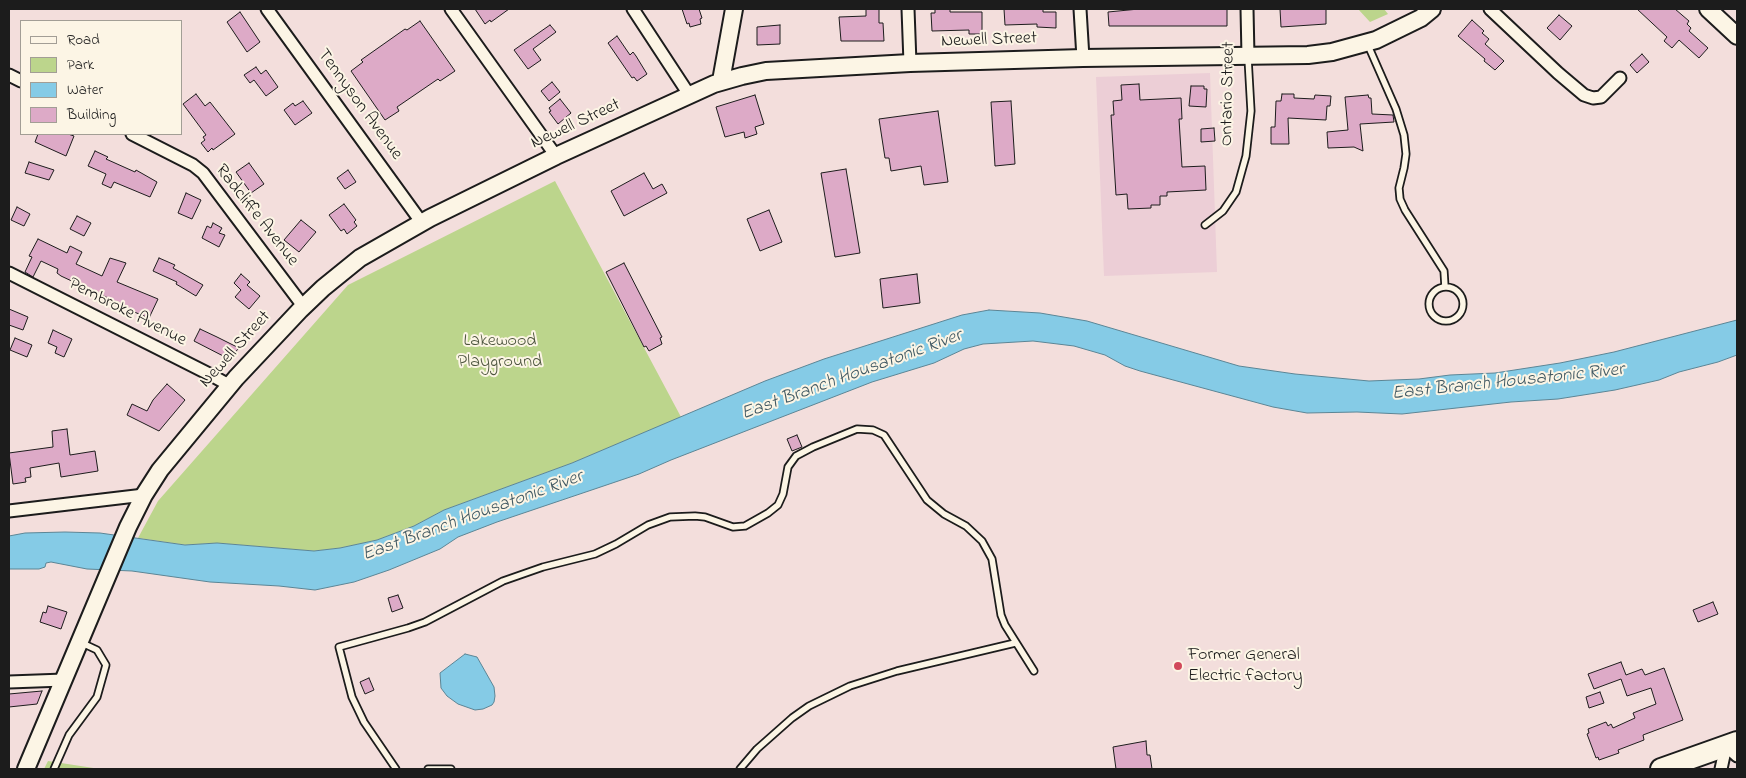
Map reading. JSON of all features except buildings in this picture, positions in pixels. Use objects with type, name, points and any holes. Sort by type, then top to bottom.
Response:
[{"type":"highway","points":[[1661,769],[1733,748]]},
{"type":"street","name":"Tennyson Avenue","points":[[267,9],[422,223]]},
{"type":"street","points":[[451,9],[556,156]]},
{"type":"street","points":[[634,9],[690,96]]},
{"type":"street","points":[[722,81],[734,9]]},
{"type":"street","points":[[908,9],[910,63]]},
{"type":"street","points":[[1080,9],[1083,58]]},
{"type":"street","name":"Ontario Street","points":[[1247,9],[1248,56]]},
{"type":"street","name":"Newell Street","points":[[26,769],[128,527],[144,495],[166,462],[229,385],[303,306],[360,258],[422,223],[556,156],[722,81],[766,71],[910,63],[1316,54],[1367,43],[1400,29],[1432,9]]},
{"type":"street","points":[[1490,9],[1584,95],[1592,98],[1601,97],[1620,78]]},
{"type":"street","points":[[1708,9],[1737,36]]},
{"type":"street","name":"Radcliffe Avenue","points":[[134,135],[193,165],[202,174],[303,306]]},
{"type":"street","name":"Pembroke Avenue","points":[[9,274],[229,385]]},
{"type":"street","points":[[9,511],[144,495]]},
{"type":"street","points":[[9,682],[64,680]]},
{"type":"street","points":[[1721,769],[1733,748]]},
{"type":"lane","points":[[1367,43],[1396,109],[1404,135],[1406,154],[1399,188],[1400,199],[1444,271],[1445,287]]},
{"type":"lane","name":"Ontario Street","points":[[1205,225],[1223,211],[1236,192],[1246,156],[1250,111],[1248,56]]},
{"type":"lane","points":[[1445,287],[1456,290],[1461,297],[1462,303],[1462,308],[1457,316],[1446,320],[1436,317],[1432,313],[1429,304],[1432,293],[1436,289],[1445,287]]},
{"type":"lane","points":[[396,769],[364,722],[352,697],[339,647],[425,622],[510,579],[543,567],[595,554],[648,525],[670,517],[705,517],[733,527],[746,526],[778,505],[783,494],[788,467],[796,456],[857,429],[873,430],[884,435],[927,500],[938,510],[966,526],[982,541],[992,559],[1004,625],[1034,671]]},
{"type":"lane","points":[[54,769],[69,735],[97,697],[106,665],[97,650],[80,642]]},
{"type":"lane","points":[[740,769],[756,749],[792,718],[809,706],[838,691],[873,678],[1016,643]]},
{"type":"lane","points":[[428,769],[451,769]]},
{"type":"shaded area","points":[[1210,73],[1217,272],[1104,276],[1096,77]]},
{"type":"green space","points":[[1358,9],[1384,9],[1388,14],[1370,22]]},
{"type":"green space","name":"Lakewood Playground","points":[[555,181],[681,417],[572,463],[444,510],[414,526],[377,540],[340,548],[314,551],[217,543],[186,545],[138,538],[158,501],[348,285]]},
{"type":"green space","points":[[48,761],[100,769],[44,769]]},
{"type":"water","name":"East Branch Housatonic River","points":[[989,310],[1040,313],[1087,321],[1239,366],[1295,374],[1369,381],[1495,373],[1560,363],[1614,352],[1737,320],[1737,355],[1679,372],[1659,380],[1615,390],[1558,399],[1511,402],[1402,414],[1357,412],[1307,413],[1273,407],[1140,371],[1125,366],[1105,355],[1074,346],[1033,341],[983,344],[964,349],[934,363],[872,382],[639,474],[497,522],[458,537],[440,549],[354,582],[315,590],[210,582],[132,571],[87,569],[51,562],[46,563],[45,567],[39,569],[9,569],[9,536],[25,533],[100,533],[185,545],[217,543],[314,551],[340,548],[377,540],[414,526],[444,510],[572,463],[765,381],[824,359],[962,315]]},
{"type":"water","points":[[465,654],[477,657],[494,687],[494,702],[483,709],[475,710],[458,704],[447,696],[441,688],[440,673]]},
{"type":"place","name":"Former General Electric factory","points":[[1178,666]]}]
